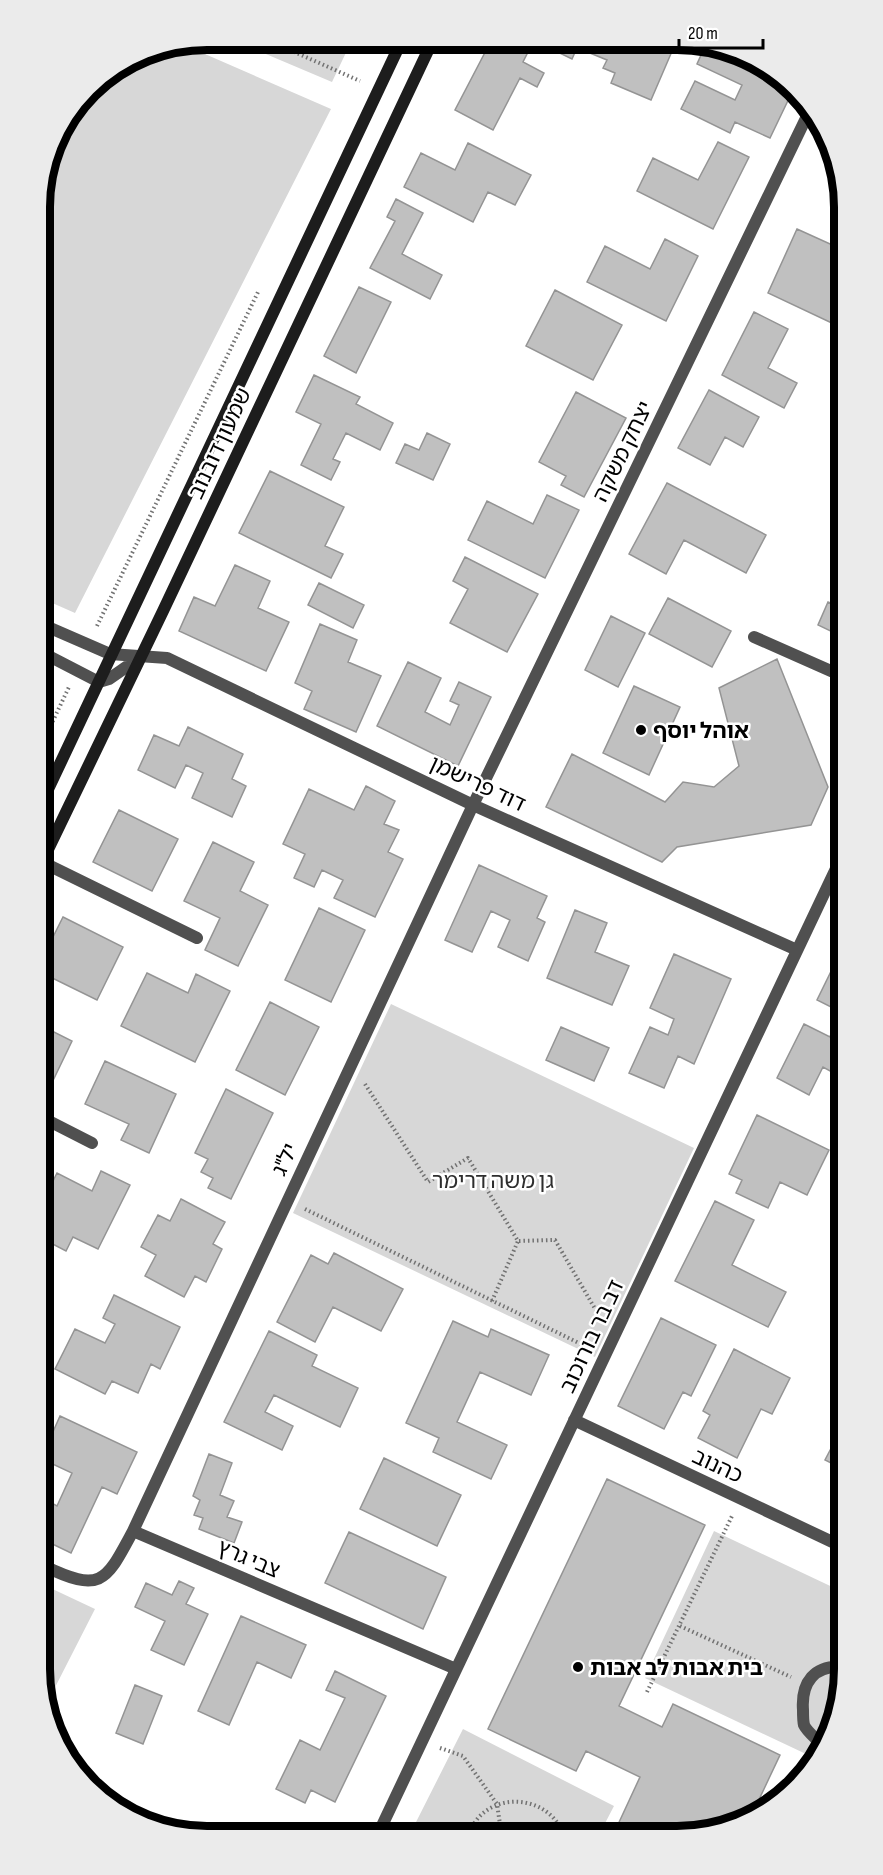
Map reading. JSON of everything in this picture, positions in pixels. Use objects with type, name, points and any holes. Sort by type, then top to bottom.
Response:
[{"type":"street","name":"שמעון דובנוב","points":[[50,785],[397,50]]},
{"type":"street","name":"שמעון דובנוב","points":[[50,846],[142,656],[426,50]]},
{"type":"street","name":"יצחק משקה","points":[[472,805],[806,118]]},
{"type":"street","name":"דוד פרישמן","points":[[50,628],[110,654],[167,658],[472,805],[797,950]]},
{"type":"street","points":[[754,637],[834,672]]},
{"type":"street","points":[[50,657],[99,682],[110,679],[142,656]]},
{"type":"street","name":"יל\"ג","points":[[133,1531],[472,805]]},
{"type":"street","points":[[50,866],[197,938]]},
{"type":"street","name":"דב בר בורוכוב","points":[[382,1826],[834,874]]},
{"type":"street","points":[[50,1122],[92,1143]]},
{"type":"street","name":"כהנוב","points":[[574,1420],[833,1542]]},
{"type":"street","points":[[50,1569],[69,1578],[89,1581],[104,1576],[113,1568],[133,1531]]},
{"type":"street","name":"צבי גרץ","points":[[133,1531],[456,1669]]},
{"type":"street","points":[[817,1739],[804,1725],[802,1695],[814,1673],[833,1667]]},
{"type":"path","points":[[289,50],[378,88]]},
{"type":"path","points":[[354,91],[364,70]]},
{"type":"path","points":[[88,645],[262,284]]},
{"type":"path","points":[[50,727],[77,671]]},
{"type":"path","points":[[352,1064],[428,1182],[468,1158],[518,1241]]},
{"type":"path","points":[[288,1200],[605,1356]]},
{"type":"path","points":[[518,1241],[555,1240],[613,1339]]},
{"type":"path","points":[[492,1301],[518,1241]]},
{"type":"path","points":[[647,1692],[740,1498]]},
{"type":"path","points":[[680,1626],[806,1684]]},
{"type":"path","points":[[422,1742],[463,1756],[496,1804],[500,1826]]},
{"type":"path","points":[[474,1826],[482,1814],[496,1804],[513,1800],[537,1805],[551,1814],[559,1826]]},
{"type":"green space","points":[[197,50],[331,109],[75,613],[50,602],[50,196],[55,166],[61,146],[71,128],[82,111],[103,88],[146,61]]},
{"type":"green space","points":[[256,50],[347,50],[332,82]]},
{"type":"green space","name":"גן משה דרימר","points":[[391,1004],[694,1148],[595,1357],[293,1213]]},
{"type":"green space","points":[[714,1531],[833,1587],[833,1679],[830,1699],[827,1710],[806,1754],[645,1678]]},
{"type":"green space","points":[[50,1588],[95,1609],[52,1693]]},
{"type":"green space","points":[[463,1729],[614,1806],[604,1826],[414,1826]]},
{"type":"building","points":[[486,50],[529,50],[523,62],[544,73],[537,87],[520,78],[493,130],[455,110]]},
{"type":"building","points":[[554,50],[576,50],[572,59]]},
{"type":"building","points":[[591,50],[673,50],[651,100],[611,83],[615,73],[603,68],[607,60],[590,53]]},
{"type":"building","points":[[702,52],[727,58],[764,76],[788,95],[790,97],[770,138],[735,122],[730,133],[681,109],[695,81],[735,100],[742,85],[697,64]]},
{"type":"building","points":[[718,142],[749,157],[713,229],[637,191],[653,158],[698,180]]},
{"type":"building","points":[[468,143],[531,175],[515,205],[488,192],[473,222],[404,187],[421,153],[455,170]]},
{"type":"building","points":[[396,199],[423,213],[402,254],[442,275],[430,299],[370,268],[395,221],[387,217]]},
{"type":"building","points":[[797,229],[834,246],[834,324],[768,293]]},
{"type":"building","points":[[665,239],[698,256],[666,321],[587,282],[605,246],[650,269]]},
{"type":"building","points":[[359,287],[391,302],[356,373],[324,356]]},
{"type":"building","points":[[555,290],[622,325],[593,380],[526,346]]},
{"type":"building","points":[[754,312],[788,329],[768,368],[797,383],[784,408],[722,375]]},
{"type":"building","points":[[314,375],[360,397],[356,404],[393,423],[380,450],[346,433],[333,459],[340,462],[331,480],[301,465],[321,424],[296,412]]},
{"type":"building","points":[[709,390],[759,417],[743,447],[725,437],[710,465],[678,448]]},
{"type":"building","points":[[576,392],[626,418],[584,497],[561,485],[566,476],[539,462]]},
{"type":"building","points":[[427,433],[450,444],[433,480],[396,463],[405,444],[419,450]]},
{"type":"building","points":[[270,471],[344,507],[325,546],[343,554],[331,578],[239,533]]},
{"type":"building","points":[[667,483],[766,535],[746,573],[684,540],[666,574],[629,554]]},
{"type":"building","points":[[547,495],[579,510],[545,578],[468,540],[487,501],[533,524]]},
{"type":"building","points":[[465,557],[538,594],[507,652],[450,623],[468,589],[453,581]]},
{"type":"building","points":[[235,565],[270,581],[258,608],[289,622],[266,671],[179,631],[194,597],[215,606]]},
{"type":"building","points":[[319,583],[364,605],[353,628],[308,605]]},
{"type":"building","points":[[668,598],[731,631],[712,667],[649,634]]},
{"type":"building","points":[[828,602],[834,604],[834,632],[818,625]]},
{"type":"building","points":[[611,616],[645,633],[618,687],[585,670]]},
{"type":"building","points":[[320,624],[357,640],[348,662],[381,676],[356,732],[304,709],[312,691],[295,683]]},
{"type":"building","points":[[777,659],[828,787],[811,825],[677,847],[662,862],[546,807],[572,754],[665,802],[683,782],[714,787],[739,766],[719,688]]},
{"type":"building","points":[[408,662],[441,678],[425,712],[450,725],[459,705],[450,701],[459,682],[491,697],[458,766],[377,726]]},
{"type":"building","name":"אוהל יוסף","points":[[634,686],[680,707],[649,775],[603,753]]},
{"type":"building","points":[[188,727],[243,754],[232,779],[246,786],[232,817],[192,798],[203,773],[186,765],[175,788],[138,770],[154,735],[179,746]]},
{"type":"building","points":[[366,786],[395,801],[384,824],[399,830],[388,852],[403,859],[375,917],[334,898],[343,880],[322,870],[314,887],[294,878],[305,854],[283,844],[309,789],[354,810]]},
{"type":"building","points":[[119,810],[178,839],[152,891],[93,862]]},
{"type":"building","points":[[213,842],[254,862],[240,891],[268,905],[238,966],[205,950],[220,918],[184,901]]},
{"type":"building","points":[[479,865],[547,896],[537,918],[545,922],[528,961],[498,947],[510,920],[491,911],[472,952],[445,940]]},
{"type":"building","points":[[319,908],[365,930],[331,1002],[285,980]]},
{"type":"building","points":[[575,910],[607,923],[595,952],[629,966],[612,1005],[547,978]]},
{"type":"building","points":[[63,917],[123,947],[97,1000],[50,977],[50,943]]},
{"type":"building","points":[[674,954],[731,979],[694,1064],[678,1056],[664,1088],[629,1073],[650,1027],[668,1035],[674,1019],[650,1008]]},
{"type":"building","points":[[833,966],[833,1008],[817,1000]]},
{"type":"building","points":[[147,973],[188,993],[196,974],[230,991],[195,1062],[121,1026]]},
{"type":"building","points":[[270,1002],[319,1027],[285,1095],[236,1070]]},
{"type":"building","points":[[804,1024],[830,1037],[833,1032],[833,1073],[823,1067],[809,1095],[777,1078]]},
{"type":"building","points":[[561,1027],[609,1048],[594,1081],[546,1060]]},
{"type":"building","points":[[50,1030],[72,1041],[50,1087]]},
{"type":"building","points":[[105,1061],[176,1094],[149,1153],[121,1140],[129,1124],[85,1104]]},
{"type":"building","points":[[226,1089],[273,1113],[231,1199],[208,1188],[213,1178],[201,1172],[208,1159],[195,1153]]},
{"type":"building","points":[[757,1115],[829,1150],[807,1195],[780,1182],[768,1208],[736,1193],[742,1180],[729,1174]]},
{"type":"building","points":[[101,1171],[130,1185],[98,1249],[73,1237],[66,1251],[50,1243],[50,1187],[57,1173],[92,1191]]},
{"type":"building","points":[[181,1199],[225,1222],[213,1244],[222,1249],[206,1282],[195,1276],[184,1297],[145,1276],[156,1255],[141,1247],[158,1215],[170,1221]]},
{"type":"building","points":[[715,1201],[754,1220],[732,1265],[786,1292],[768,1327],[675,1281]]},
{"type":"building","points":[[334,1253],[403,1289],[381,1331],[333,1307],[315,1342],[277,1322],[311,1255],[328,1264]]},
{"type":"building","points":[[114,1295],[180,1327],[160,1369],[151,1364],[138,1393],[112,1381],[105,1394],[55,1369],[75,1329],[105,1343],[115,1324],[103,1318]]},
{"type":"building","points":[[661,1318],[716,1345],[691,1396],[683,1392],[664,1429],[618,1406]]},
{"type":"building","points":[[453,1321],[488,1337],[491,1329],[549,1355],[531,1395],[480,1372],[457,1422],[507,1445],[491,1479],[433,1452],[439,1438],[406,1423]]},
{"type":"building","points":[[269,1331],[317,1355],[312,1366],[358,1388],[340,1427],[274,1395],[265,1412],[293,1426],[282,1450],[224,1422]]},
{"type":"building","points":[[734,1349],[790,1378],[772,1414],[761,1409],[737,1458],[698,1438],[710,1415],[703,1411]]},
{"type":"building","points":[[60,1416],[137,1452],[117,1494],[102,1487],[71,1553],[50,1543],[50,1502],[57,1506],[72,1473],[50,1463],[50,1438]]},
{"type":"building","points":[[833,1444],[833,1464],[825,1460]]},
{"type":"building","points":[[209,1454],[232,1463],[220,1495],[234,1501],[227,1517],[242,1522],[234,1543],[199,1529],[203,1518],[194,1515],[200,1500],[193,1496]]},
{"type":"building","points":[[384,1458],[461,1495],[437,1546],[360,1509]]},
{"type":"building","name":"בית אבות לב אבות","points":[[607,1479],[705,1525],[619,1706],[662,1727],[673,1704],[780,1755],[758,1803],[737,1814],[697,1824],[617,1826],[640,1777],[586,1751],[576,1771],[488,1729]]},
{"type":"building","points":[[349,1532],[446,1577],[423,1629],[325,1583]]},
{"type":"building","points":[[179,1581],[194,1588],[186,1604],[208,1614],[184,1665],[151,1650],[165,1621],[135,1607],[146,1583],[172,1595]]},
{"type":"building","points":[[241,1616],[306,1645],[291,1678],[257,1662],[229,1725],[198,1711]]},
{"type":"building","points":[[335,1671],[386,1696],[335,1802],[311,1790],[305,1803],[276,1789],[300,1740],[320,1750],[345,1698],[326,1690]]},
{"type":"building","points":[[135,1685],[162,1696],[143,1744],[116,1733]]},
{"type":"place","name":"אוהל יוסף","points":[[641,730]]},
{"type":"place","name":"בית אבות לב אבות","points":[[578,1667]]}]
